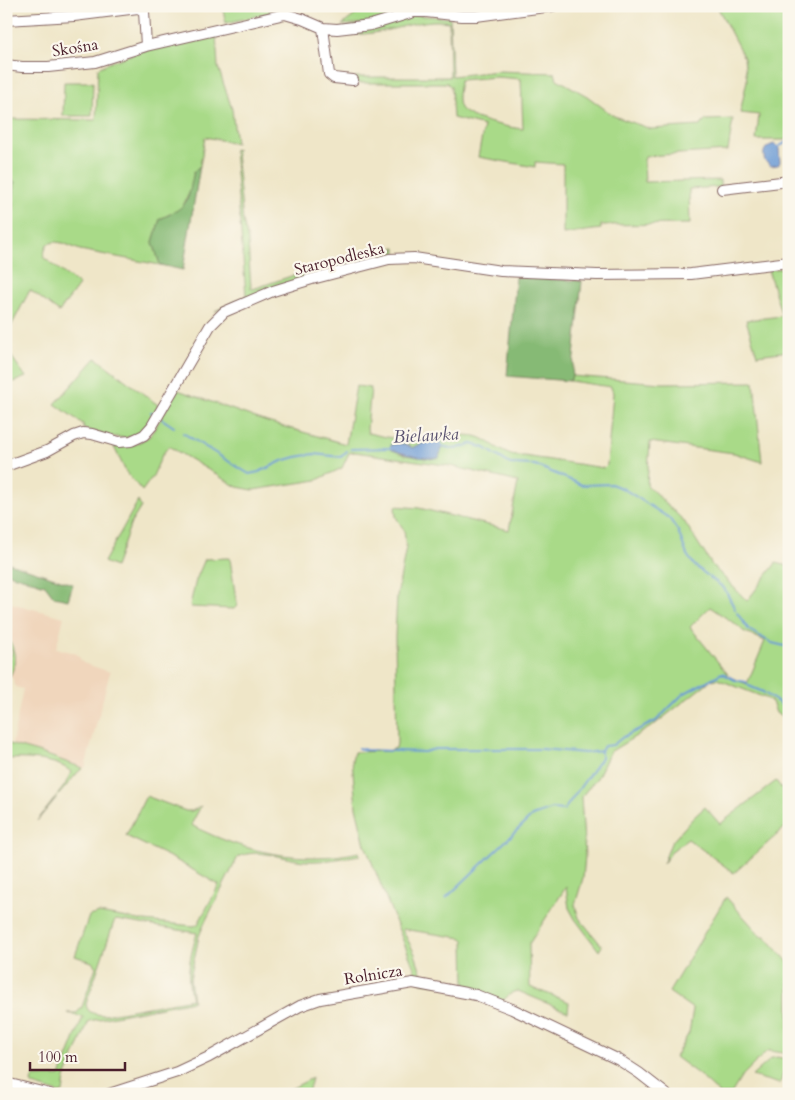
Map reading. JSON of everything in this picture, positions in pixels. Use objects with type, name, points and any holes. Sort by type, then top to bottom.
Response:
[{"type":"street","name":"Skośna","points":[[6,65],[48,67],[95,62],[146,46],[285,14],[302,18],[323,28],[346,29],[414,12],[476,16],[554,6]]},
{"type":"street","name":"Skośna","points":[[6,20],[74,16],[138,8],[144,11],[146,46]]},
{"type":"street","points":[[323,28],[329,74],[334,78],[353,80]]},
{"type":"street","points":[[722,190],[789,181]]},
{"type":"street","name":"Staropodleska","points":[[6,466],[47,452],[83,433],[119,442],[144,435],[152,426],[187,364],[218,316],[236,306],[312,278],[389,259],[403,258],[501,271],[597,275],[692,274],[789,262]]},
{"type":"street","name":"Rolnicza","points":[[109,1094],[193,1065],[300,1006],[320,999],[413,983],[476,995],[512,1009],[618,1060],[666,1094]]},
{"type":"street","points":[[10,1084],[25,1094]]},
{"type":"street","points":[[10,1084],[50,1094]]},
{"type":"shaded area","points":[[6,602],[64,617],[56,648],[77,654],[83,663],[110,672],[85,768],[12,744],[23,689],[16,687],[11,675],[15,652],[13,644],[6,636]]},
{"type":"green space","points":[[222,6],[290,6],[266,14],[226,23]]},
{"type":"green space","points":[[367,6],[424,6],[425,10],[368,23],[342,25]]},
{"type":"green space","points":[[717,6],[789,15],[789,138],[785,140],[756,140],[759,115],[740,113],[747,80],[744,58]]},
{"type":"green space","points":[[726,6],[789,6],[789,15]]},
{"type":"green space","points":[[415,15],[450,18],[452,76],[498,71],[555,73],[557,79],[587,96],[614,116],[651,129],[700,126],[706,120],[733,119],[728,151],[646,156],[644,160],[645,182],[720,180],[720,187],[689,189],[690,224],[601,225],[601,229],[563,234],[563,164],[535,162],[535,167],[478,157],[484,126],[453,118],[451,87],[447,83],[355,83],[355,77],[450,77],[449,22],[433,21],[381,32],[358,34],[329,35],[327,31]],"holes":[[[496,77],[521,79],[523,129],[499,125],[480,119],[471,116],[460,108],[458,98],[460,80]]]},
{"type":"green space","points":[[216,34],[218,67],[232,109],[236,143],[205,137],[200,166],[194,171],[191,189],[182,208],[160,219],[153,242],[160,265],[80,250],[63,243],[47,244],[43,257],[79,285],[59,312],[30,290],[6,336],[6,229],[8,227],[12,179],[6,178],[6,119],[96,120],[98,68],[141,51]]},
{"type":"green space","points":[[64,82],[93,82],[92,116],[63,116]]},
{"type":"green space","points":[[234,149],[238,150],[236,152],[243,221],[248,241],[251,288],[253,289],[306,271],[393,252],[393,247],[396,248],[396,253],[215,311],[246,296]]},
{"type":"green space","points":[[200,166],[183,270],[160,265],[153,242],[160,219],[183,206],[190,190],[194,171]]},
{"type":"green space","points":[[6,178],[15,182],[11,223],[6,229]]},
{"type":"green space","points":[[789,267],[789,351],[757,355],[746,320],[782,316],[768,270]]},
{"type":"green space","points":[[516,277],[582,281],[570,381],[507,376]]},
{"type":"green space","points":[[6,349],[26,377],[6,385]]},
{"type":"green space","points":[[96,358],[158,405],[144,429],[138,434],[124,438],[84,429],[83,424],[55,404]]},
{"type":"green space","points":[[572,376],[662,383],[754,382],[762,462],[734,453],[650,442],[647,485],[684,521],[712,565],[747,601],[776,563],[789,566],[789,723],[776,713],[772,702],[768,699],[717,679],[711,680],[654,725],[610,752],[597,778],[581,797],[585,856],[583,878],[575,905],[579,918],[602,946],[599,951],[575,919],[569,908],[566,887],[529,944],[530,987],[569,1002],[568,1012],[518,991],[513,992],[502,1001],[465,987],[464,940],[462,938],[402,929],[415,954],[423,978],[459,986],[422,983],[416,979],[414,968],[365,845],[356,807],[352,760],[354,752],[388,751],[396,748],[397,743],[395,637],[397,596],[406,547],[404,530],[396,517],[395,506],[419,508],[509,530],[518,482],[451,466],[355,452],[349,453],[342,468],[317,480],[253,490],[237,487],[168,447],[162,455],[153,476],[142,491],[126,472],[114,447],[136,444],[150,436],[178,390],[267,422],[346,444],[356,386],[371,388],[368,433],[405,439],[454,435],[475,436],[504,452],[516,456],[604,468],[607,465],[613,393],[611,387],[570,381]],"holes":[[[434,440],[432,459],[405,455],[390,449],[396,443],[408,444],[412,448]],[[710,607],[743,631],[765,641],[747,684],[730,677],[690,627]]]},
{"type":"green space","points":[[138,501],[141,507],[131,523],[115,567],[104,562]]},
{"type":"green space","points":[[205,559],[230,559],[237,606],[234,609],[191,607],[196,580]]},
{"type":"green space","points":[[6,562],[73,584],[68,600],[54,597],[45,585],[6,573]]},
{"type":"green space","points":[[6,636],[10,641],[15,658],[13,670],[6,681],[12,650],[6,649]]},
{"type":"green space","points":[[6,743],[83,768],[37,821],[65,785],[71,772],[58,764],[49,762],[31,759],[6,759]]},
{"type":"green space","points":[[776,781],[789,798],[789,824],[734,873],[688,839],[673,850],[663,864],[671,843],[705,807],[720,824]]},
{"type":"green space","points":[[146,796],[186,811],[192,811],[201,806],[192,823],[193,826],[232,843],[253,849],[295,856],[338,856],[359,852],[360,855],[333,860],[313,861],[254,853],[238,857],[199,936],[190,979],[193,1001],[89,1021],[65,1078],[63,1092],[59,1093],[33,1085],[31,1082],[33,1077],[60,1076],[83,1017],[67,1013],[77,1013],[82,1007],[96,967],[92,962],[75,956],[89,916],[99,913],[144,921],[194,926],[198,924],[219,885],[174,859],[126,836]],"holes":[[[116,920],[197,933],[190,958],[189,982],[192,999],[104,1015],[92,1013],[88,1010],[86,1004]]]},
{"type":"green space","points":[[726,897],[761,936],[765,936],[789,963],[789,1050],[788,1054],[767,1051],[742,1076],[731,1094],[720,1094],[675,1057],[689,1033],[693,1009],[669,992]]},
{"type":"green space","points":[[772,1058],[787,1059],[780,1084],[752,1076]]},
{"type":"green space","points":[[312,1078],[308,1094],[281,1094]]},
{"type":"water","points":[[774,144],[779,148],[780,162],[778,165],[771,166],[765,161],[764,152],[766,148]]},
{"type":"water","points":[[434,440],[440,440],[442,446],[439,458],[408,455],[390,449],[391,445],[394,444],[405,444],[412,448]]},
{"type":"waterway","points":[[778,147],[789,141]]},
{"type":"waterway","name":"Bielawka","points":[[162,419],[174,427]]},
{"type":"waterway","name":"Bielawka","points":[[183,433],[249,474],[259,472],[282,461],[296,457],[314,454],[341,457],[347,451]]},
{"type":"waterway","name":"Bielawka","points":[[441,446],[455,449],[472,444],[485,448],[510,464],[535,465],[582,485],[611,484],[624,489],[669,518],[678,531],[687,555],[695,566],[724,588],[735,609]]},
{"type":"waterway","name":"Bielawka","points":[[351,449],[391,448]]},
{"type":"waterway","name":"Bielawka","points":[[737,613],[749,630],[772,643],[789,647]]},
{"type":"waterway","points":[[358,748],[366,750],[424,752],[435,749],[542,749],[585,753],[601,751],[604,746],[613,745],[623,737],[656,721],[683,694],[722,673],[735,680],[746,682],[749,686],[763,692],[789,710]]},
{"type":"waterway","points":[[446,898],[532,816],[552,809],[564,810],[601,758],[601,751]]}]
